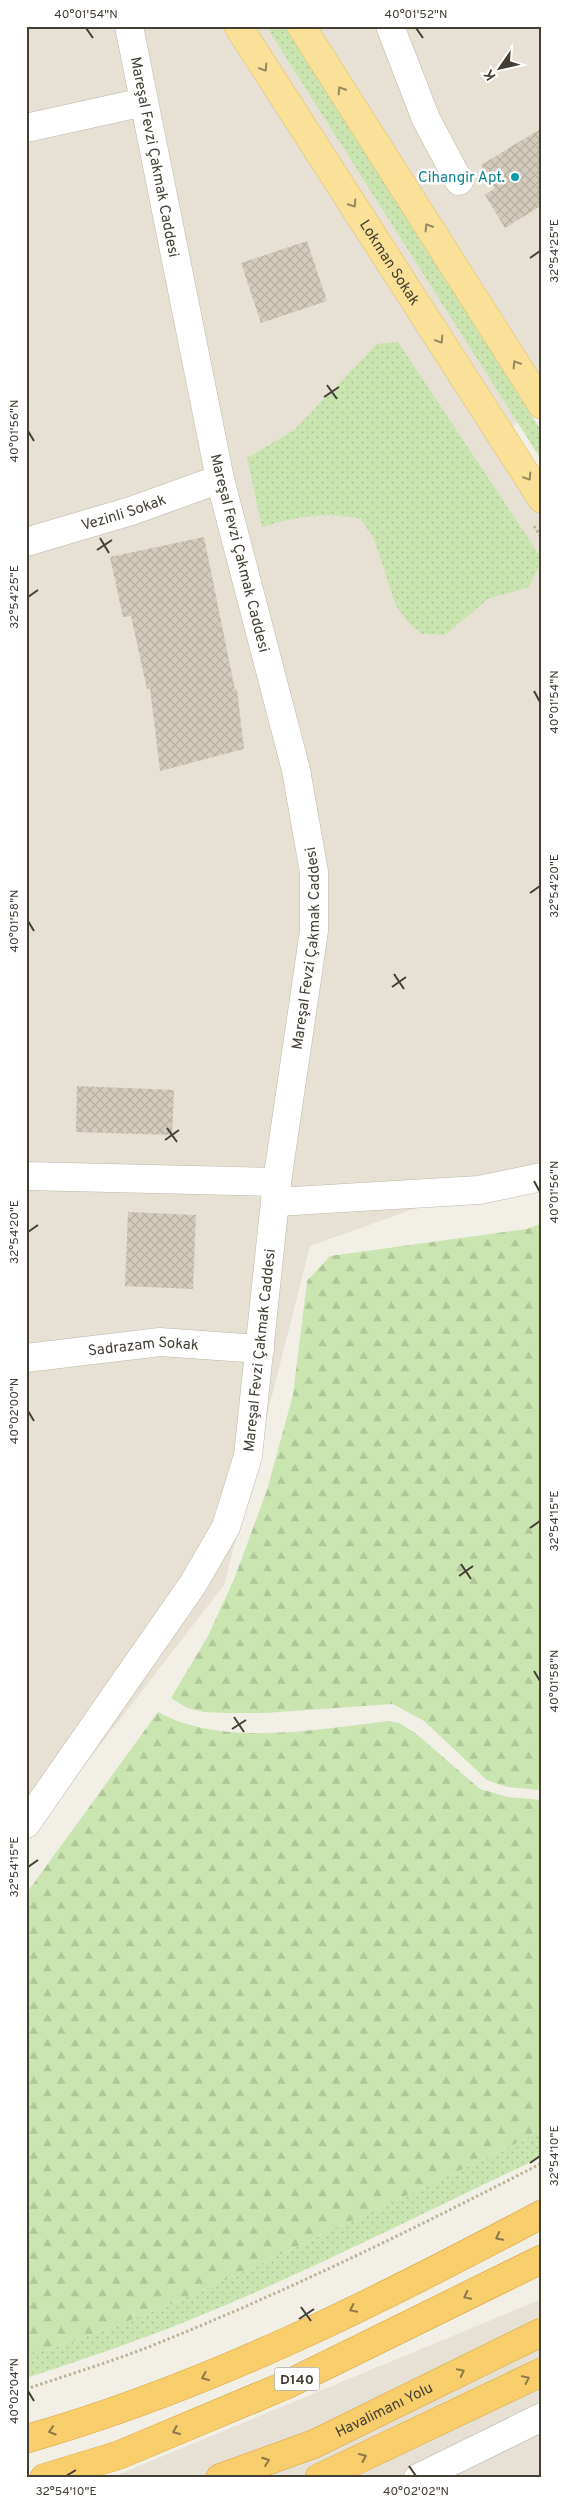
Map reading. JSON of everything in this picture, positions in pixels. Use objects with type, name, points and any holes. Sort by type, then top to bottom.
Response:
[{"type":"highway","points":[[26,2439],[118,2410],[190,2383],[350,2310],[475,2250],[542,2214]]},
{"type":"highway","name":"D140","points":[[44,2478],[119,2455],[286,2384],[542,2259]]},
{"type":"highway","name":"Havalimanı Yolu","points":[[220,2478],[314,2444],[542,2332]]},
{"type":"highway","points":[[319,2478],[542,2372]]},
{"type":"main road","name":"Lokman Sokak","points":[[238,26],[542,499]]},
{"type":"main road","points":[[301,26],[542,405]]},
{"type":"street","name":"Mareşal Fevzi Çakmak Caddesi","points":[[26,1824],[193,1584],[226,1527],[248,1456],[276,1192],[308,986],[314,931],[314,872],[296,770],[220,479],[129,26]]},
{"type":"street","points":[[390,26],[426,119],[459,181]]},
{"type":"street","points":[[26,128],[144,102]]},
{"type":"street","name":"Vezinli Sokak","points":[[26,542],[131,512],[220,479]]},
{"type":"street","points":[[26,1176],[276,1192],[479,1190],[542,1177]]},
{"type":"street","name":"Sadrazam Sokak","points":[[26,1358],[160,1342],[260,1349]]},
{"type":"street","points":[[418,2478],[542,2416]]},
{"type":"path","points":[[26,2389],[150,2347],[220,2317],[328,2268],[542,2163]]},
{"type":"shaded area","points":[[26,26],[542,26],[542,407],[509,428],[542,477],[542,1163],[310,1246],[224,1585],[26,1841]]},
{"type":"shaded area","points":[[542,2299],[542,2478],[110,2478]]},
{"type":"green space","points":[[266,26],[284,26],[542,432],[542,461]]},
{"type":"green space","points":[[398,342],[542,559],[529,587],[488,599],[445,635],[422,634],[408,622],[396,606],[374,539],[361,519],[323,515],[286,520],[262,527],[247,458],[294,430],[377,344]]},
{"type":"green space","points":[[542,1223],[542,1796],[539,1790],[507,1787],[487,1780],[424,1721],[393,1704],[265,1713],[226,1713],[204,1712],[187,1708],[171,1698],[208,1636],[235,1577],[267,1490],[293,1395],[307,1281],[330,1256],[527,1229]]},
{"type":"green space","points":[[158,1712],[184,1723],[212,1730],[241,1733],[302,1731],[389,1721],[399,1723],[414,1732],[480,1789],[508,1797],[542,1800],[542,2130],[214,2285],[102,2331],[26,2356],[26,1894]]},
{"type":"green space","points":[[542,2130],[542,2156],[529,2163],[231,2303],[148,2336],[26,2378],[26,2356],[102,2331],[214,2285]]},
{"type":"building","name":"Cihangir Apt.","points":[[542,128],[542,205],[505,228],[485,195],[495,188],[481,165]]},
{"type":"building","points":[[307,241],[327,301],[261,323],[241,263]]},
{"type":"building","points":[[204,537],[235,690],[237,689],[244,749],[160,771],[150,688],[147,689],[131,616],[123,617],[110,557]]},
{"type":"building","points":[[77,1086],[174,1090],[172,1135],[76,1132]]},
{"type":"building","points":[[128,1212],[196,1215],[193,1289],[125,1286]]},
{"type":"place","name":"Cihangir Apt.","points":[[515,177]]}]
